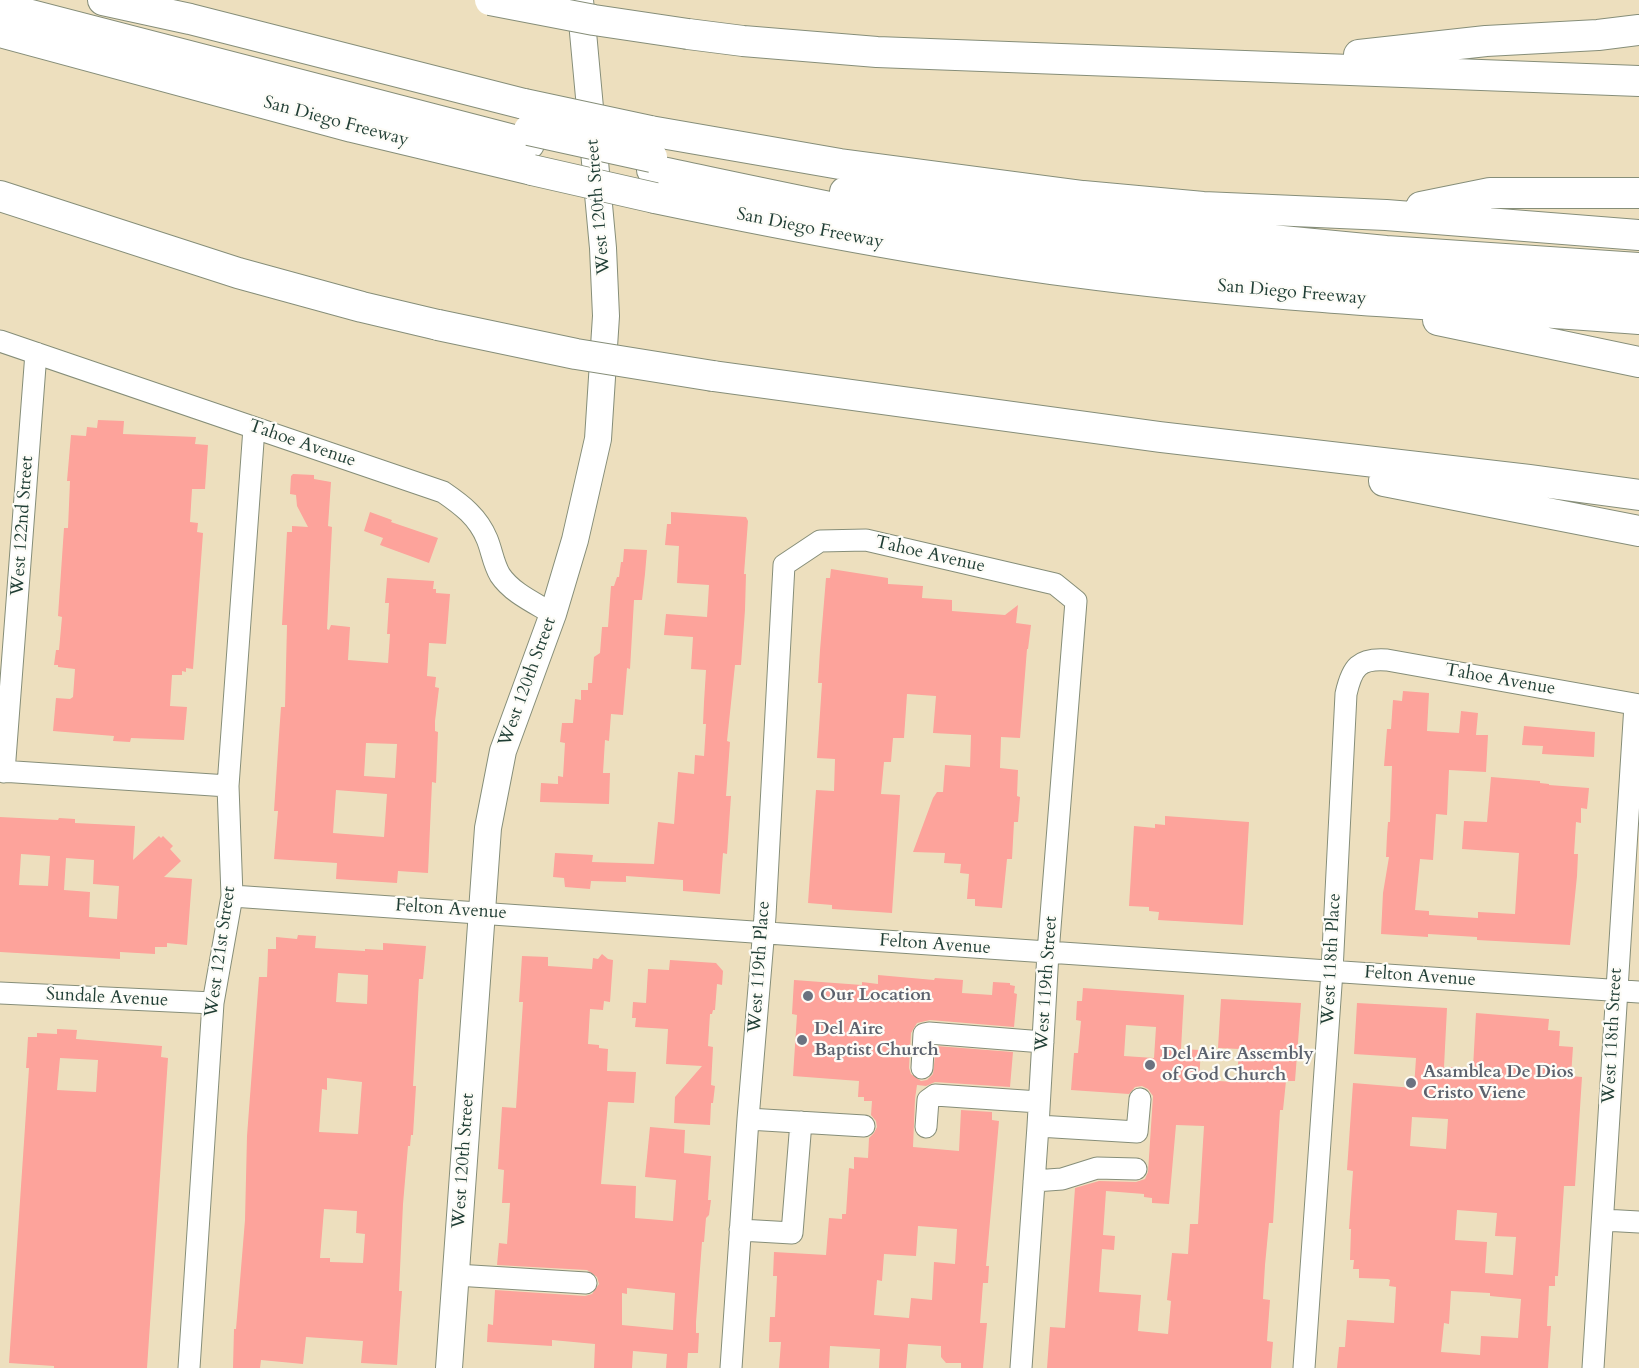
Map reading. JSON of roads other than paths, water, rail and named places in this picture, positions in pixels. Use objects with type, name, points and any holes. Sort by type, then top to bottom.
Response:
[{"type":"highway","points":[[10,0],[528,137]]},
{"type":"highway","name":"San Diego Freeway","points":[[103,0],[190,19],[528,137],[652,164],[806,229],[955,256],[1075,272],[1329,297],[1639,319]]},
{"type":"highway","points":[[490,0],[594,20],[688,34],[877,52],[1639,81]]},
{"type":"highway","points":[[0,7],[528,137]]},
{"type":"highway","points":[[1251,66],[1486,41],[1598,35],[1639,30]]},
{"type":"highway","name":"San Diego Freeway","points":[[0,32],[363,130],[528,137],[652,164],[840,164],[1083,196],[1203,207],[1386,215],[1639,235]]},
{"type":"highway","points":[[652,164],[770,182],[1074,221],[1386,251],[1639,268]]},
{"type":"highway","points":[[652,164],[861,214],[1055,246],[1263,267],[1639,295]]},
{"type":"highway","points":[[1386,215],[1491,193],[1639,194]]},
{"type":"highway","points":[[0,196],[238,273],[362,307],[576,354],[713,376],[1160,437],[1639,495]]},
{"type":"highway","points":[[1329,297],[1639,362]]},
{"type":"highway","points":[[1160,437],[1639,531]]},
{"type":"main road","name":"West 120th Street","points":[[450,1368],[488,828],[503,751],[553,614],[575,540],[598,439],[606,316],[603,248],[580,0]]},
{"type":"street","name":"Tahoe Avenue","points":[[0,341],[442,492],[462,505],[477,520],[488,541],[492,561],[501,577],[517,592],[553,614]]},
{"type":"street","name":"West 122nd Street","points":[[2,772],[36,353]]},
{"type":"street","name":"West 121st Street","points":[[189,1368],[213,1004],[232,896],[228,786],[254,428]]},
{"type":"street","name":"Tahoe Avenue","points":[[784,565],[820,541],[866,540],[1055,584],[1076,601]]},
{"type":"street","name":"West 119th Place","points":[[731,1368],[748,1119],[764,932],[784,565]]},
{"type":"street","name":"West 119th Street","points":[[1021,1368],[1048,953],[1076,601]]},
{"type":"street","name":"Tahoe Avenue","points":[[1362,663],[1371,659],[1387,660],[1637,705]]},
{"type":"street","name":"West 118th Place","points":[[1304,1368],[1332,971],[1346,694],[1350,676],[1362,663]]},
{"type":"street","name":"West 118th Street","points":[[1593,1368],[1615,990],[1637,705]]},
{"type":"street","points":[[2,772],[228,786]]},
{"type":"street","name":"Felton Avenue","points":[[232,896],[1639,992]]},
{"type":"street","name":"Sundale Avenue","points":[[0,993],[213,1004]]},
{"type":"street","points":[[922,1068],[924,1034],[1043,1042]]},
{"type":"street","points":[[926,1127],[928,1100],[935,1095],[1040,1102]]},
{"type":"street","points":[[1038,1126],[1137,1132],[1140,1099]]},
{"type":"street","points":[[748,1119],[864,1126]]},
{"type":"street","points":[[740,1230],[792,1233],[801,1122]]},
{"type":"street","points":[[1034,1181],[1062,1179],[1097,1168],[1136,1169]]},
{"type":"street","points":[[1603,1220],[1639,1222]]},
{"type":"street","points":[[456,1275],[586,1283]]},
{"type":"place","name":"Our Location","points":[[808,996]]},
{"type":"place","name":"Del Aire Baptist Church","points":[[802,1040]]},
{"type":"place","name":"Del Aire Assembly of God Church","points":[[1150,1065]]},
{"type":"place","name":"Asamblea De Dios Cristo Viene","points":[[1411,1083]]}]
